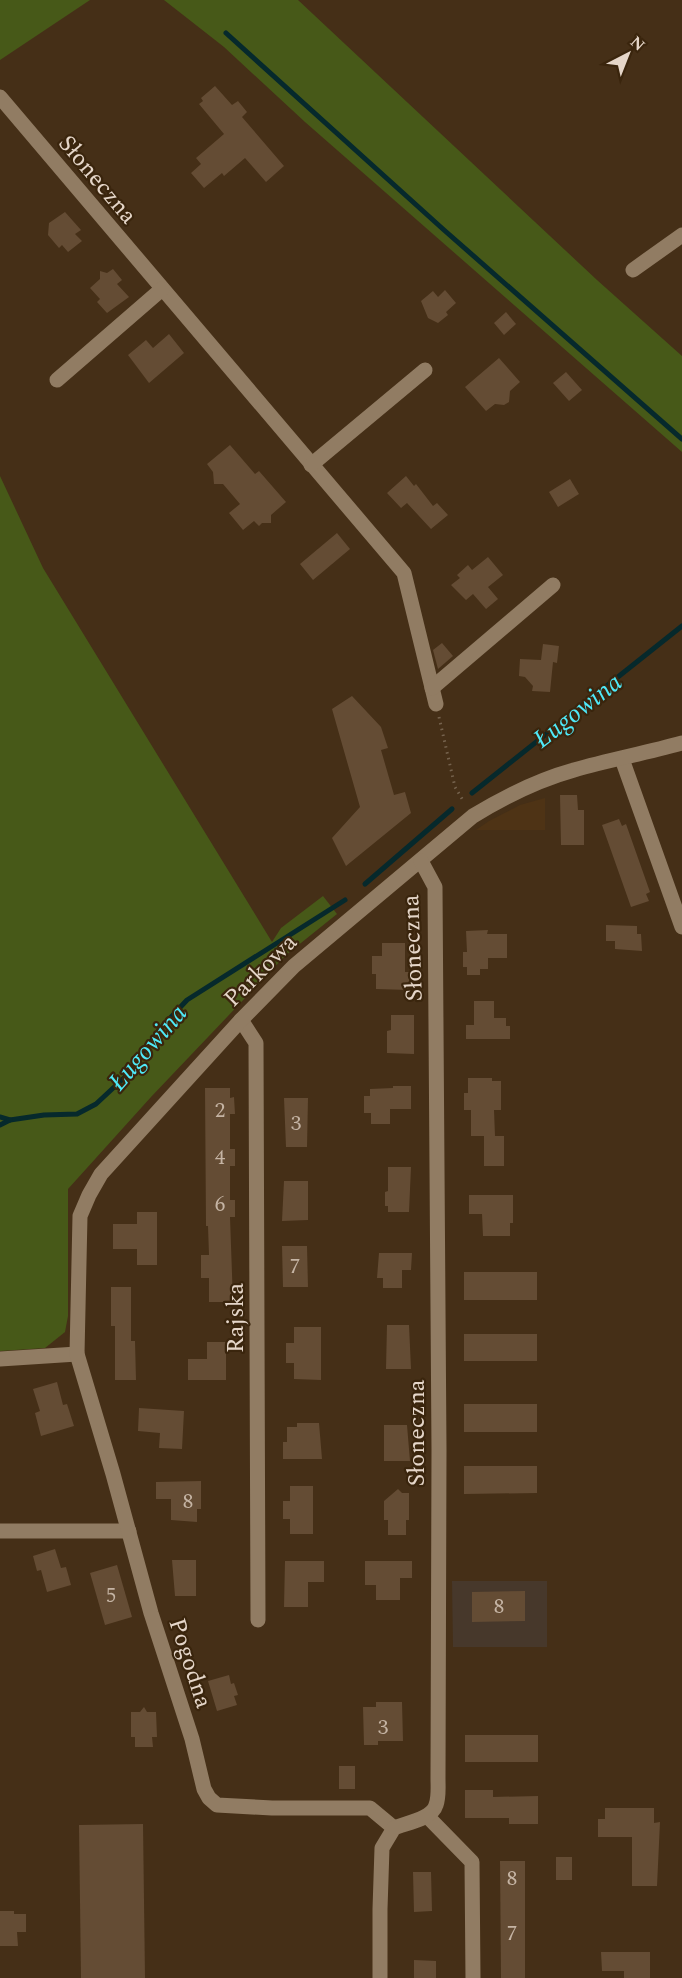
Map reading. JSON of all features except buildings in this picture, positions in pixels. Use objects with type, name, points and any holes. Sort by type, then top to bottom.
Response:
[{"type":"street","name":"Słoneczna","points":[[0,97],[404,573],[436,704]]},
{"type":"street","points":[[633,270],[682,235]]},
{"type":"street","points":[[57,380],[162,289]]},
{"type":"street","points":[[311,465],[425,370]]},
{"type":"street","points":[[432,688],[554,585]]},
{"type":"street","name":"Parkowa","points":[[77,1354],[80,1216],[88,1195],[101,1174],[241,1020],[309,952],[473,816],[500,800],[547,779],[682,743]]},
{"type":"street","points":[[622,759],[682,927]]},
{"type":"street","name":"Słoneczna","points":[[421,861],[435,887],[439,1437],[438,1779],[436,1805],[427,1816]]},
{"type":"street","name":"Rajska","points":[[241,1020],[256,1043],[258,1620]]},
{"type":"street","points":[[0,1359],[77,1354]]},
{"type":"street","name":"Pogodna","points":[[77,1354],[151,1613],[192,1738],[204,1789],[209,1798],[217,1805],[272,1808],[370,1808],[393,1828]]},
{"type":"street","points":[[0,1531],[129,1532]]},
{"type":"street","points":[[380,1978],[382,1848],[393,1828],[427,1816],[472,1862],[473,1978]]},
{"type":"path","points":[[436,704],[455,787],[473,816]]},
{"type":"shaded area","points":[[545,798],[545,830],[476,830],[520,805]]},
{"type":"shaded area","points":[[452,1581],[547,1581],[547,1647],[453,1647]]},
{"type":"green space","points":[[0,0],[90,0],[0,60]]},
{"type":"green space","points":[[164,0],[298,0],[597,280],[682,356],[682,452],[305,122],[224,47]]},
{"type":"green space","points":[[0,476],[43,568],[272,942],[281,928],[323,896],[337,914],[286,955],[151,1097],[68,1189],[68,1316],[65,1332],[45,1348],[0,1351]]},
{"type":"waterway","points":[[226,33],[444,230],[682,439]]},
{"type":"waterway","name":"Ługowina","points":[[472,793],[682,626]]},
{"type":"waterway","name":"Ługowina","points":[[365,884],[452,809]]},
{"type":"waterway","name":"Ługowina","points":[[0,1117],[10,1120],[44,1115],[77,1114],[96,1104],[125,1077],[160,1029],[187,1000],[345,900]]},
{"type":"waterway","name":"Ługowina","points":[[0,1125],[10,1120]]}]
